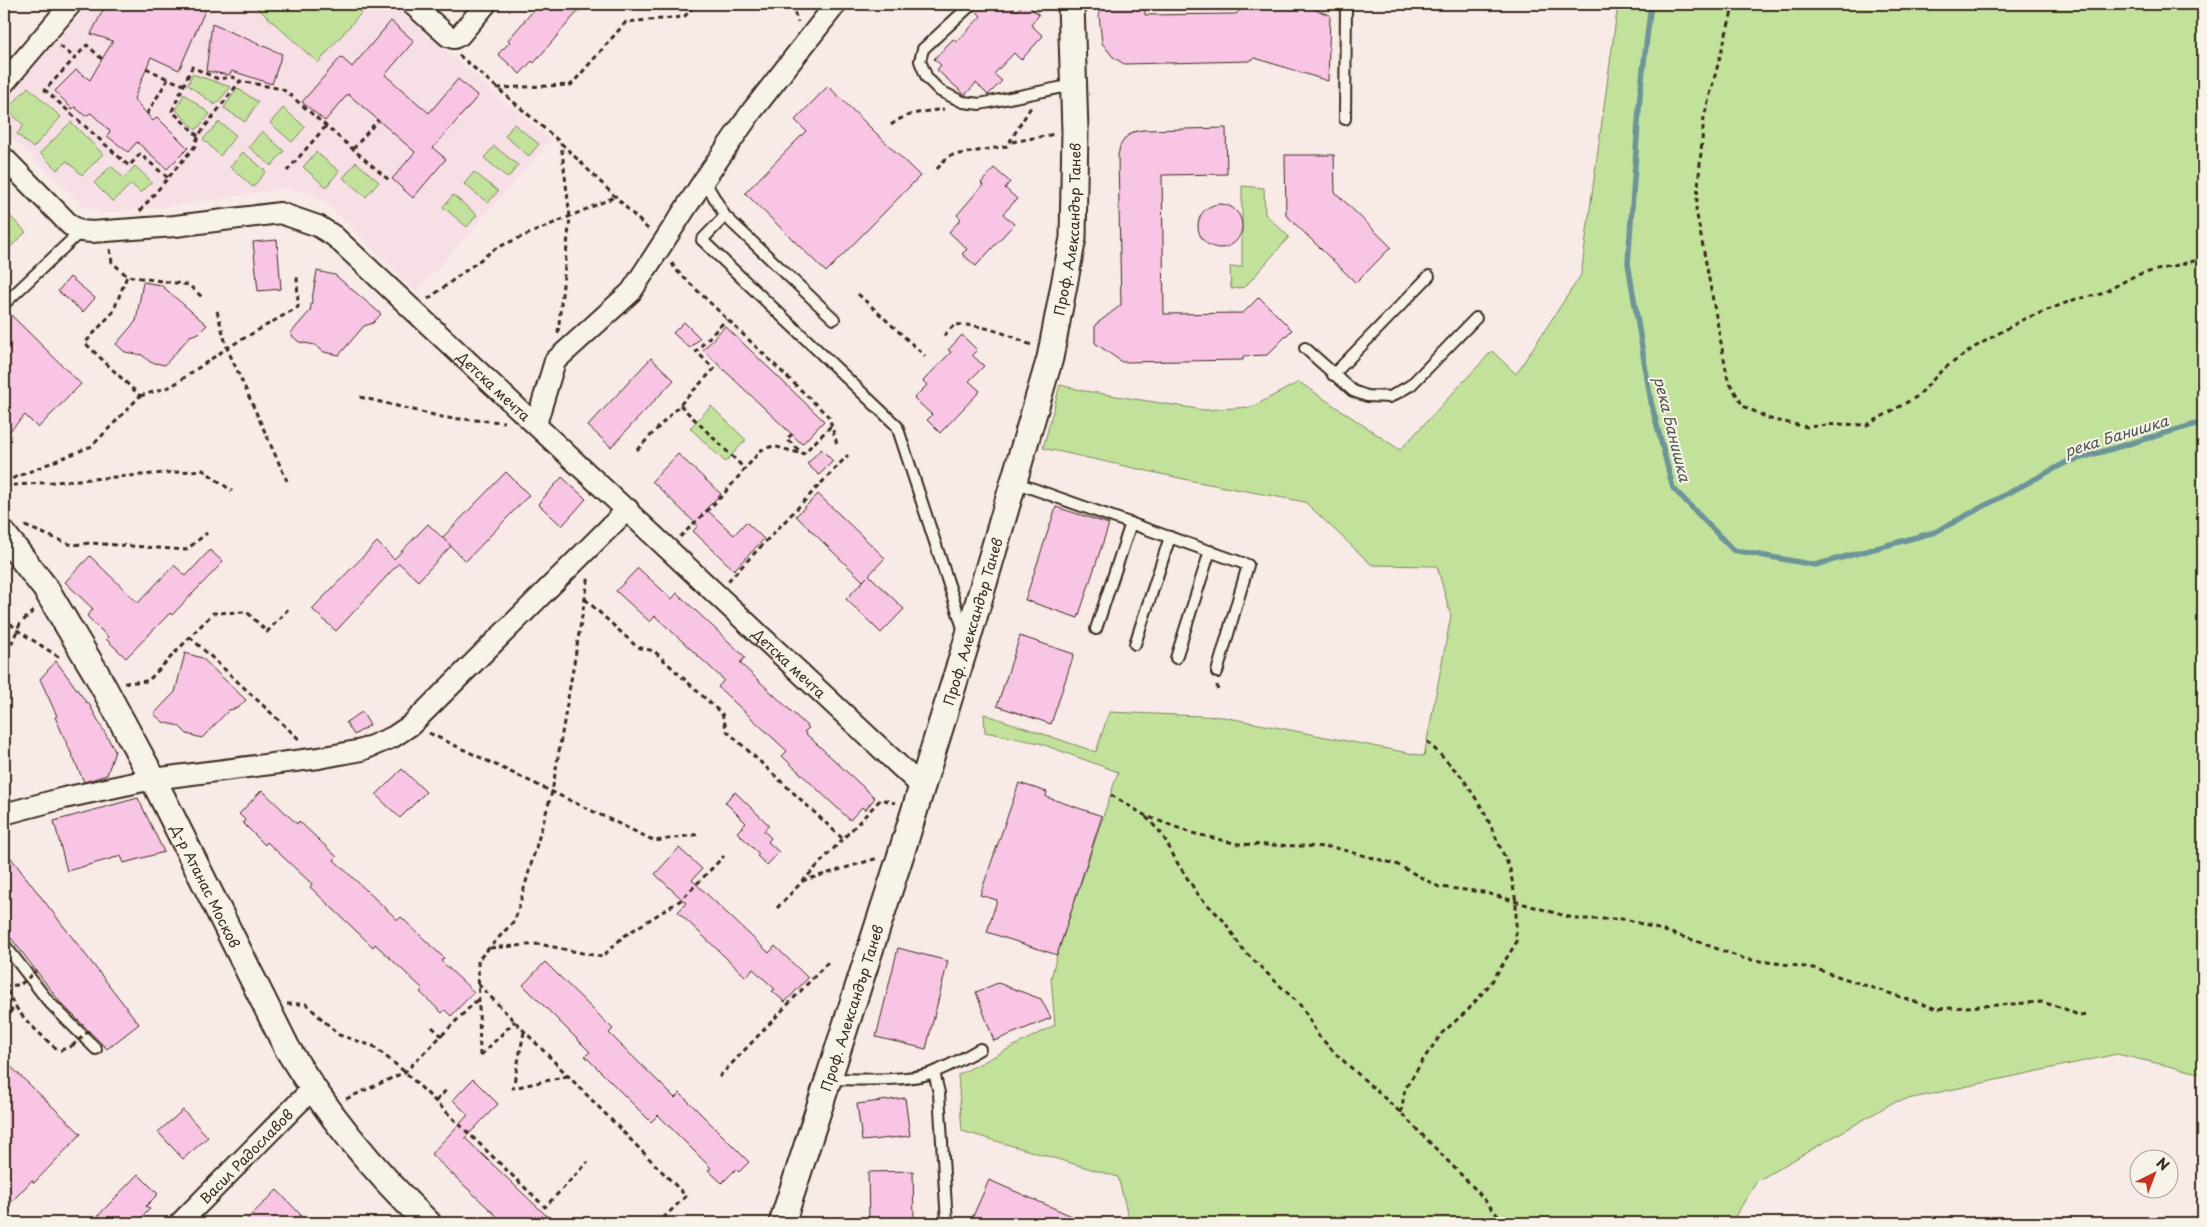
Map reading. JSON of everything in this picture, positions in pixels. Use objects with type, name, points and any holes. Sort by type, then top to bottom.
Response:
[{"type":"street","points":[[4,83],[71,4]]},
{"type":"street","points":[[412,4],[448,36],[454,38],[460,35],[486,4]]},
{"type":"street","points":[[536,424],[554,361],[631,292],[661,243],[752,111],[836,4]]},
{"type":"street","name":"Проф. Александър Танев","points":[[782,1223],[902,851],[967,641],[1051,355],[1073,238],[1075,131],[1071,4]]},
{"type":"street","points":[[4,158],[70,225],[81,231]]},
{"type":"street","name":"Детска мечта","points":[[81,231],[174,226],[280,213],[318,226],[334,236],[716,593],[918,797]]},
{"type":"street","points":[[4,814],[64,798],[153,779],[319,758],[362,750],[393,737],[411,725],[628,509]]},
{"type":"street","name":"Д-р Атанас Москов","points":[[12,529],[102,684],[153,779],[287,1048],[312,1089],[389,1185],[428,1223]]},
{"type":"street","name":"Васил Радославов","points":[[180,1223],[312,1089]]},
{"type":"lane","points":[[972,4],[923,49],[920,61],[927,78],[940,91],[956,100],[980,104],[1073,85]]},
{"type":"lane","points":[[1345,118],[1346,4]]},
{"type":"lane","points":[[704,180],[725,216],[834,319]]},
{"type":"lane","points":[[725,216],[702,240],[897,426],[967,641]]},
{"type":"lane","points":[[4,304],[81,231]]},
{"type":"lane","points":[[1333,374],[1429,276]]},
{"type":"lane","points":[[1305,348],[1353,390],[1367,396],[1390,397],[1412,385],[1476,318]]},
{"type":"lane","points":[[1014,482],[1248,565],[1217,672]]},
{"type":"lane","points":[[1096,629],[1131,523]]},
{"type":"lane","points":[[1135,644],[1170,537]]},
{"type":"lane","points":[[1176,658],[1210,551]]},
{"type":"lane","points":[[4,944],[48,1001],[96,1049]]},
{"type":"lane","points":[[829,1079],[878,1079],[924,1076],[980,1049]]},
{"type":"lane","points":[[934,1072],[940,1093],[947,1223]]},
{"type":"path","points":[[497,88],[571,85],[626,22],[684,17],[696,4]]},
{"type":"path","points":[[1734,4],[1704,117],[1696,210],[1728,380],[1743,406],[1770,419],[1807,427],[1838,424],[1868,425],[1918,396],[1942,370],[1975,347],[2022,320],[2076,299],[2100,294],[2136,275],[2203,259]]},
{"type":"path","points":[[454,38],[459,58],[560,142],[617,196],[661,243],[675,269],[829,417],[837,444]]},
{"type":"path","points":[[102,58],[87,45],[46,90],[129,166],[140,154],[168,178]]},
{"type":"path","points":[[198,136],[172,111],[192,67],[218,79],[233,77],[240,81],[282,89],[390,182]]},
{"type":"path","points":[[146,68],[184,85]]},
{"type":"path","points":[[147,114],[168,79]]},
{"type":"path","points":[[203,298],[188,285],[127,276],[112,262],[116,230],[168,178],[195,146],[198,136],[240,81]]},
{"type":"path","points":[[936,169],[948,156],[1007,146],[1041,92]]},
{"type":"path","points":[[891,125],[898,119],[911,114],[980,104]]},
{"type":"path","points":[[353,150],[378,120]]},
{"type":"path","points":[[287,170],[326,126]]},
{"type":"path","points":[[1011,142],[1075,131]]},
{"type":"path","points":[[554,361],[570,217],[560,142]]},
{"type":"path","points":[[414,310],[496,248],[617,196]]},
{"type":"path","points":[[127,276],[113,312],[85,343],[140,396]]},
{"type":"path","points":[[4,484],[92,446],[140,396],[172,386],[227,348],[298,307],[297,276]]},
{"type":"path","points":[[858,294],[924,356]]},
{"type":"path","points":[[217,311],[227,348],[287,481]]},
{"type":"path","points":[[637,450],[714,369],[696,352],[727,319]]},
{"type":"path","points":[[944,336],[954,324],[968,324],[1020,340],[1051,355]]},
{"type":"path","points":[[360,397],[446,418],[536,424]]},
{"type":"path","points":[[680,405],[745,469]]},
{"type":"path","points":[[803,454],[832,425]]},
{"type":"path","points":[[792,434],[787,439],[803,454]]},
{"type":"path","points":[[688,529],[761,450],[773,446],[803,454]]},
{"type":"path","points":[[716,593],[848,455]]},
{"type":"path","points":[[4,484],[203,470],[232,491]]},
{"type":"path","points":[[12,529],[72,545],[90,543],[186,550],[207,533]]},
{"type":"path","points":[[515,1021],[480,1056],[478,960],[515,920],[552,792],[595,542]]},
{"type":"path","points":[[4,661],[20,624],[35,610],[46,589]]},
{"type":"path","points":[[585,599],[637,647],[654,651],[722,714],[727,731],[842,838]]},
{"type":"path","points":[[102,684],[148,681],[213,613],[247,612],[267,632],[288,609]]},
{"type":"path","points":[[4,617],[17,630],[64,660]]},
{"type":"path","points":[[190,637],[319,758]]},
{"type":"path","points":[[411,725],[655,841],[700,834]]},
{"type":"path","points":[[1401,1113],[1404,1089],[1424,1057],[1442,1033],[1468,1010],[1491,982],[1516,943],[1516,902],[1510,868],[1484,811],[1462,777],[1427,741]]},
{"type":"path","points":[[1111,795],[1146,816],[1192,833],[1238,844],[1332,847],[1396,864],[1439,887],[1483,892],[1576,919],[1626,919],[1745,959],[1813,968],[1937,1009],[2040,1002],[2063,1008],[2080,1016],[2087,1015]]},
{"type":"path","points":[[777,908],[881,799],[918,797]]},
{"type":"path","points":[[1146,816],[1162,834],[1178,864],[1199,896],[1224,921],[1243,950],[1302,1007],[1318,1035],[1336,1054],[1401,1113],[1477,1191],[1504,1223]]},
{"type":"path","points":[[802,881],[902,851]]},
{"type":"path","points":[[489,948],[540,944],[602,957],[624,936],[681,900],[724,856]]},
{"type":"path","points":[[720,1077],[830,960]]},
{"type":"path","points":[[36,971],[21,984],[4,985],[14,1007],[54,1047],[61,1050],[72,1046],[89,1031]]},
{"type":"path","points":[[478,984],[686,1196],[658,1223]]},
{"type":"path","points":[[344,1100],[406,1072],[479,998]]},
{"type":"path","points":[[264,1003],[306,1004],[339,1035],[373,1046],[406,1072],[545,1207],[588,1162]]},
{"type":"path","points":[[4,1020],[14,1007]]},
{"type":"path","points":[[432,1027],[442,1036]]},
{"type":"path","points":[[524,1031],[513,1088],[569,1076]]},
{"type":"path","points":[[436,1101],[448,1088]]},
{"type":"shaded area","points":[[89,4],[253,4],[318,63],[369,4],[394,4],[495,94],[551,140],[417,292],[325,202],[306,192],[286,188],[193,203],[104,213],[85,207],[4,131],[4,102]]},
{"type":"green space","points":[[253,4],[369,4],[318,63]]},
{"type":"green space","points":[[1618,4],[2203,4],[2203,1074],[2117,1054],[1894,1102],[1757,1181],[1731,1223],[1130,1223],[1118,1177],[962,1131],[958,1075],[1055,1025],[1051,978],[1118,772],[1039,743],[985,732],[984,714],[1096,752],[1109,712],[1223,717],[1424,756],[1451,616],[1437,566],[1372,565],[1305,502],[1193,481],[1043,448],[1060,385],[1085,391],[1204,410],[1252,407],[1299,382],[1400,450],[1492,351],[1516,374],[1581,275]]},
{"type":"green space","points":[[192,74],[231,87],[215,105],[188,85]]},
{"type":"green space","points":[[28,87],[61,117],[33,148],[17,134],[24,125],[7,110]]},
{"type":"green space","points":[[237,88],[258,102],[245,122],[224,108]]},
{"type":"green space","points":[[184,94],[210,114],[196,130],[176,110]]},
{"type":"green space","points":[[283,108],[305,127],[292,142],[270,123]]},
{"type":"green space","points":[[71,122],[103,154],[82,175],[67,161],[57,170],[40,153]]},
{"type":"green space","points":[[219,122],[236,135],[220,156],[203,139]]},
{"type":"green space","points":[[514,124],[539,144],[529,156],[505,136]]},
{"type":"green space","points":[[262,131],[284,151],[271,166],[249,147]]},
{"type":"green space","points":[[494,146],[518,165],[508,178],[484,158]]},
{"type":"green space","points":[[243,152],[266,171],[253,187],[230,167]]},
{"type":"green space","points":[[316,152],[339,171],[326,187],[303,167]]},
{"type":"green space","points":[[356,162],[379,182],[366,197],[343,178]]},
{"type":"green space","points":[[111,166],[124,178],[135,166],[152,182],[141,193],[131,184],[113,202],[94,183]]},
{"type":"green space","points":[[474,172],[498,191],[488,203],[464,184]]},
{"type":"green space","points":[[1242,186],[1264,188],[1265,214],[1289,237],[1245,287],[1231,289],[1230,267],[1242,267]]},
{"type":"green space","points":[[453,195],[477,215],[467,227],[443,207]]},
{"type":"green space","points":[[4,210],[26,232],[4,253]]},
{"type":"green space","points":[[711,406],[746,440],[725,462],[690,428]]},
{"type":"building","points":[[106,4],[116,4],[127,8],[132,4],[208,4],[179,70],[151,57],[134,99],[153,121],[157,117],[188,148],[167,169],[137,142],[128,152],[107,136],[110,131],[91,113],[85,116],[75,107],[72,109],[55,91],[76,70],[90,80],[113,41],[91,34]]},
{"type":"building","points":[[539,4],[584,4],[534,63],[532,61],[520,74],[498,54],[510,42],[508,40]]},
{"type":"building","points":[[986,4],[1008,4],[1017,11],[1023,4],[1027,4],[1039,15],[1031,25],[1043,36],[1021,60],[1014,53],[994,74],[1002,81],[988,95],[976,83],[965,95],[937,70],[941,65],[934,59],[953,39],[957,42],[981,16],[977,12]]},
{"type":"building","points":[[1098,4],[1145,4],[1145,15],[1236,14],[1246,4],[1299,4],[1330,15],[1328,81],[1255,58],[1249,61],[1124,64],[1113,57],[1102,43]]},
{"type":"building","points":[[391,21],[414,41],[385,75],[429,113],[458,79],[478,96],[433,148],[446,159],[413,198],[392,179],[415,152],[348,94],[325,121],[302,102],[341,57],[352,67]]},
{"type":"building","points":[[212,24],[282,54],[272,84],[232,71],[229,75],[206,71]]},
{"type":"building","points":[[828,86],[920,176],[826,272],[745,193],[806,131],[795,120]]},
{"type":"building","points":[[1226,128],[1227,174],[1162,175],[1164,314],[1243,313],[1259,297],[1292,330],[1267,355],[1243,356],[1243,360],[1122,362],[1095,343],[1095,325],[1121,305],[1118,156],[1120,146],[1125,138],[1133,132],[1143,130]]},
{"type":"building","points":[[1285,155],[1334,155],[1335,192],[1391,247],[1356,283],[1286,215]]},
{"type":"building","points":[[994,168],[1010,182],[1005,188],[1017,199],[1003,214],[1014,224],[976,266],[962,254],[967,249],[949,232],[961,219],[957,215],[983,185],[981,183]]},
{"type":"building","points":[[1216,204],[1224,204],[1236,210],[1242,226],[1236,242],[1224,248],[1216,248],[1204,242],[1198,230],[1198,222],[1204,210]]},
{"type":"building","points":[[277,240],[281,289],[258,291],[253,242]]},
{"type":"building","points":[[317,271],[335,275],[381,314],[373,323],[364,326],[339,355],[324,352],[315,345],[299,342],[290,334],[310,311]]},
{"type":"building","points":[[70,277],[95,298],[83,312],[58,291]]},
{"type":"building","points":[[143,282],[161,285],[207,325],[199,333],[190,336],[165,365],[150,362],[142,355],[125,352],[116,344],[136,321]]},
{"type":"building","points":[[6,310],[81,384],[38,428],[25,415],[4,437],[4,311]]},
{"type":"building","points":[[684,322],[700,338],[690,348],[673,333]]},
{"type":"building","points":[[725,326],[824,421],[802,444],[703,350]]},
{"type":"building","points":[[962,335],[977,350],[972,355],[984,366],[969,381],[980,391],[940,433],[927,420],[932,415],[914,398],[927,385],[923,381],[951,352],[948,350]]},
{"type":"building","points":[[651,358],[674,380],[611,447],[588,426]]},
{"type":"building","points":[[821,449],[833,461],[819,475],[807,464]]},
{"type":"building","points":[[678,454],[721,494],[706,509],[734,535],[746,522],[764,539],[734,570],[693,531],[698,526],[652,481]]},
{"type":"building","points":[[506,472],[529,495],[466,561],[442,538]]},
{"type":"building","points":[[562,477],[586,499],[562,526],[538,504]]},
{"type":"building","points":[[818,494],[885,558],[869,575],[904,609],[881,633],[846,599],[867,577],[863,581],[796,516]]},
{"type":"building","points":[[1056,507],[1109,524],[1078,618],[1025,600]]},
{"type":"building","points":[[428,524],[451,546],[418,581],[399,563],[336,631],[312,609],[377,542],[394,559]]},
{"type":"building","points":[[210,550],[223,562],[172,615],[170,613],[126,658],[106,639],[108,637],[87,616],[93,609],[65,582],[90,556],[138,603],[174,565],[186,576]]},
{"type":"building","points":[[638,568],[672,599],[677,593],[745,657],[740,663],[809,728],[804,732],[875,798],[865,810],[862,807],[850,820],[782,756],[787,751],[718,687],[724,680],[655,616],[650,622],[616,591]]},
{"type":"building","points":[[1020,636],[1074,654],[1051,724],[997,706]]},
{"type":"building","points":[[185,653],[202,658],[246,700],[238,708],[229,710],[202,738],[187,734],[179,726],[163,722],[154,714],[175,692]]},
{"type":"building","points":[[56,661],[88,702],[115,751],[107,775],[84,782],[40,679]]},
{"type":"building","points":[[362,712],[370,725],[354,735],[346,722]]},
{"type":"building","points":[[402,769],[426,792],[400,818],[376,795]]},
{"type":"building","points":[[1019,783],[1047,792],[1046,797],[1102,816],[1057,955],[987,932],[997,900],[980,895]]},
{"type":"building","points":[[262,790],[297,824],[299,821],[337,857],[334,860],[398,920],[401,917],[444,958],[441,961],[474,992],[451,1016],[445,1010],[442,1013],[420,992],[423,989],[375,944],[373,947],[310,887],[312,884],[267,842],[265,845],[243,823],[245,820],[239,814]]},
{"type":"building","points":[[735,792],[769,825],[764,831],[771,838],[768,842],[779,852],[767,865],[737,832],[746,823],[725,802]]},
{"type":"building","points":[[138,798],[164,852],[124,863],[121,856],[67,871],[54,821]]},
{"type":"building","points":[[679,848],[702,869],[692,880],[769,953],[775,946],[808,978],[785,1002],[772,991],[775,989],[753,969],[746,977],[678,912],[686,903],[655,874]]},
{"type":"building","points":[[4,849],[139,1024],[107,1049],[60,1002],[11,938],[4,937]]},
{"type":"building","points":[[898,948],[948,961],[926,1049],[876,1037]]},
{"type":"building","points":[[545,962],[613,1029],[609,1033],[675,1098],[680,1093],[749,1162],[739,1172],[736,1169],[722,1183],[708,1170],[711,1168],[658,1115],[651,1122],[585,1056],[590,1052],[523,985]]},
{"type":"building","points":[[998,983],[1041,999],[1051,1018],[994,1041],[976,992]]},
{"type":"building","points":[[4,1060],[81,1134],[34,1183],[32,1180],[4,1210]]},
{"type":"building","points":[[473,1079],[498,1104],[465,1138],[554,1223],[504,1223],[431,1154],[468,1115],[453,1100]]},
{"type":"building","points":[[905,1098],[910,1136],[862,1141],[857,1104]]},
{"type":"building","points":[[183,1110],[208,1137],[183,1159],[158,1132]]},
{"type":"building","points":[[913,1171],[914,1223],[869,1223],[868,1172]]},
{"type":"building","points":[[138,1174],[158,1194],[146,1206],[150,1209],[136,1223],[91,1223]]},
{"type":"building","points":[[989,1180],[1088,1223],[970,1223]]},
{"type":"building","points":[[277,1190],[301,1215],[292,1223],[243,1223]]},
{"type":"waterway","name":"река Банишка","points":[[1651,4],[1640,95],[1628,263],[1651,402],[1673,488],[1733,550],[1815,565],[1935,532],[2067,462],[2203,422]]}]
